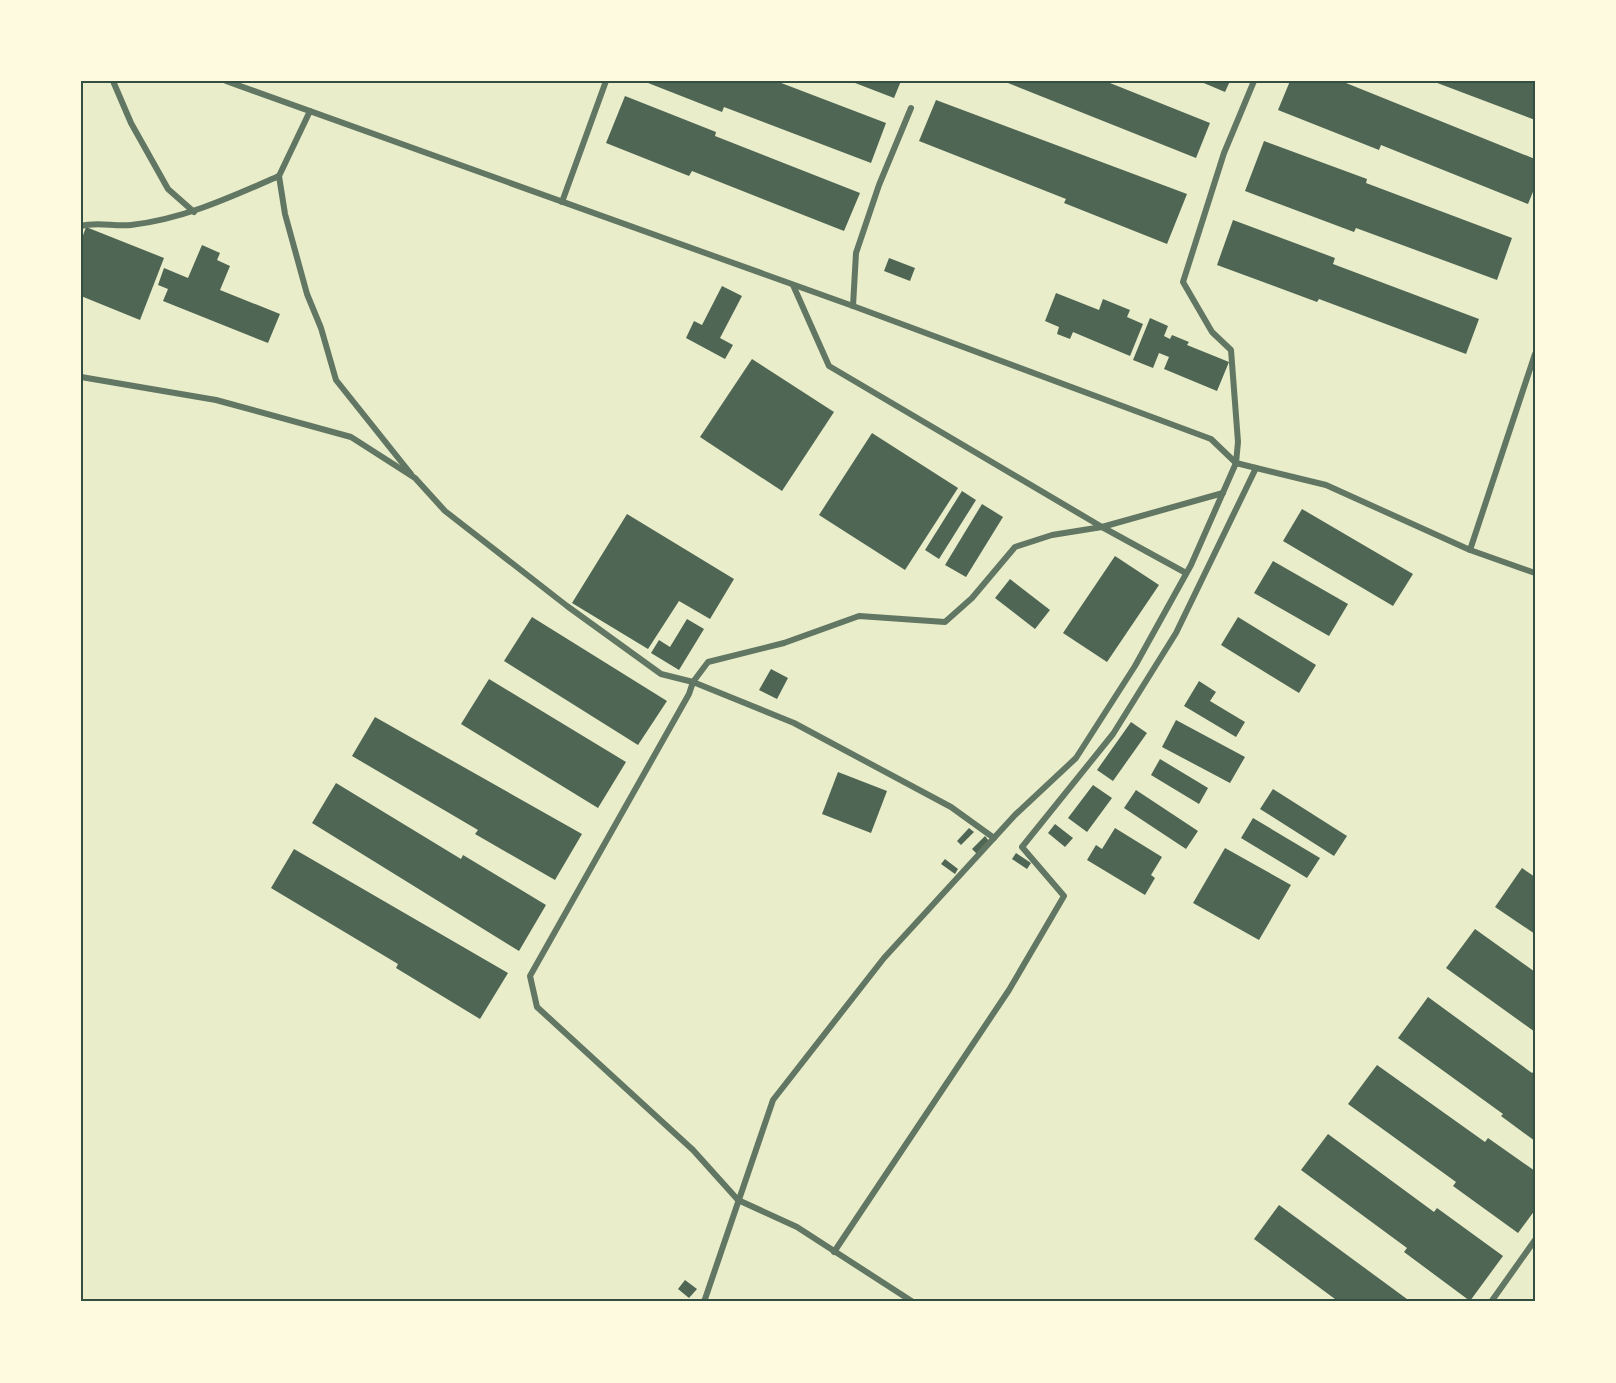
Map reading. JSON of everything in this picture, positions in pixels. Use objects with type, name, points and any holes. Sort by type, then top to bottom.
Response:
[{"type":"street","points":[[113,81],[131,123],[168,189],[194,212]]},
{"type":"street","points":[[226,81],[853,306],[1210,439],[1236,464],[1326,485],[1470,550],[1535,573]]},
{"type":"street","points":[[562,202],[606,81]]},
{"type":"street","points":[[704,1302],[773,1100],[884,958],[952,887],[956,878],[994,838],[1076,758],[1135,666],[1186,573],[1223,493],[1236,464],[1238,442],[1231,350],[1212,332],[1183,282],[1224,153],[1254,81]]},
{"type":"street","points":[[853,306],[856,253],[879,185],[911,108]]},
{"type":"street","points":[[310,111],[279,176],[285,214],[307,294],[321,328],[336,381],[445,511],[567,606],[662,674],[693,682],[794,723],[951,807],[994,838]]},
{"type":"street","points":[[81,226],[89,223],[130,225],[194,212],[279,176]]},
{"type":"street","points":[[793,285],[829,366],[1102,527],[1186,573]]},
{"type":"street","points":[[1470,550],[1535,354]]},
{"type":"street","points":[[81,377],[216,399],[351,437],[415,478]]},
{"type":"street","points":[[834,1252],[1009,990],[1064,896],[1022,847],[1113,734],[1176,633],[1256,468]]},
{"type":"street","points":[[913,1302],[797,1227],[738,1200],[693,1150],[537,1007],[530,976],[689,694],[693,682],[708,662],[784,643],[859,616],[945,622],[972,598],[1015,548],[1052,534],[1102,527],[1223,493]]},
{"type":"street","points":[[1491,1302],[1535,1240]]},
{"type":"building","points":[[643,81],[776,81],[886,123],[871,163],[724,107],[722,112]]},
{"type":"building","points":[[850,81],[901,81],[894,98]]},
{"type":"building","points":[[1003,81],[1105,81],[1210,123],[1196,158]]},
{"type":"building","points":[[1199,81],[1230,81],[1225,92]]},
{"type":"building","points":[[1290,81],[1341,81],[1535,159],[1535,187],[1528,204],[1381,145],[1379,150],[1278,110]]},
{"type":"building","points":[[1432,81],[1535,81],[1535,120]]},
{"type":"building","points":[[625,96],[716,132],[715,136],[860,193],[844,231],[692,171],[689,176],[606,143]]},
{"type":"building","points":[[936,100],[1187,194],[1167,244],[1064,203],[1066,199],[919,141]]},
{"type":"building","points":[[1264,141],[1367,179],[1366,183],[1512,238],[1497,280],[1356,228],[1354,232],[1245,191]]},
{"type":"building","points":[[1233,220],[1335,258],[1333,264],[1479,319],[1466,354],[1319,299],[1317,302],[1217,265]]},
{"type":"building","points":[[86,227],[164,258],[140,320],[81,296],[81,241]]},
{"type":"building","points":[[202,245],[220,253],[217,260],[230,266],[220,290],[280,314],[268,343],[163,301],[168,289],[158,285],[164,268],[188,278]]},
{"type":"building","points":[[889,258],[915,268],[910,281],[884,271]]},
{"type":"building","points":[[722,286],[742,296],[720,338],[733,345],[725,359],[686,338],[694,321],[702,325]]},
{"type":"building","points":[[1056,293],[1099,310],[1103,299],[1130,310],[1127,317],[1143,324],[1130,356],[1073,332],[1070,339],[1057,334],[1059,327],[1045,321]]},
{"type":"building","points":[[1150,318],[1168,326],[1164,336],[1170,339],[1172,335],[1189,342],[1187,345],[1229,362],[1217,391],[1164,369],[1169,357],[1159,353],[1153,368],[1133,360]]},
{"type":"building","points":[[752,359],[834,412],[782,491],[700,437]]},
{"type":"building","points":[[872,433],[958,488],[905,570],[819,515]]},
{"type":"building","points":[[962,491],[976,500],[939,559],[925,550]]},
{"type":"building","points":[[982,504],[1003,517],[966,577],[945,565]]},
{"type":"building","points":[[1302,509],[1413,574],[1393,606],[1283,541]]},
{"type":"building","points":[[627,514],[734,579],[710,619],[679,601],[648,649],[572,603]]},
{"type":"building","points":[[1115,556],[1159,585],[1107,662],[1063,633]]},
{"type":"building","points":[[1273,561],[1348,604],[1329,636],[1254,593]]},
{"type":"building","points":[[1010,579],[1050,610],[1035,629],[995,598]]},
{"type":"building","points":[[532,617],[667,701],[638,745],[504,661]]},
{"type":"building","points":[[1238,617],[1316,665],[1299,693],[1221,645]]},
{"type":"building","points":[[687,619],[704,629],[679,670],[651,653],[659,640],[670,647]]},
{"type":"building","points":[[771,669],[788,678],[777,699],[759,690]]},
{"type":"building","points":[[489,679],[626,762],[598,808],[461,724]]},
{"type":"building","points":[[1199,681],[1216,692],[1210,701],[1245,722],[1236,737],[1184,706]]},
{"type":"building","points":[[375,717],[582,834],[555,880],[475,834],[478,830],[352,756]]},
{"type":"building","points":[[1176,720],[1245,757],[1230,783],[1162,747]]},
{"type":"building","points":[[1131,722],[1147,733],[1113,781],[1097,770]]},
{"type":"building","points":[[1160,759],[1208,788],[1199,804],[1151,775]]},
{"type":"building","points":[[838,772],[887,791],[871,833],[822,814]]},
{"type":"building","points":[[336,783],[461,859],[463,855],[546,905],[519,951],[312,823]]},
{"type":"building","points":[[1093,785],[1112,798],[1087,832],[1068,818]]},
{"type":"building","points":[[1273,789],[1347,836],[1334,856],[1260,809]]},
{"type":"building","points":[[1136,790],[1198,831],[1186,849],[1124,808]]},
{"type":"building","points":[[1253,818],[1320,858],[1307,878],[1241,838]]},
{"type":"building","points":[[1055,824],[1073,838],[1065,847],[1048,833]]},
{"type":"building","points":[[969,828],[974,832],[961,845],[957,841]]},
{"type":"building","points":[[1115,828],[1162,857],[1151,875],[1155,878],[1145,895],[1087,860],[1096,845],[1102,849]]},
{"type":"building","points":[[985,836],[989,841],[977,854],[972,849]]},
{"type":"building","points":[[1225,848],[1291,885],[1259,940],[1193,903]]},
{"type":"building","points":[[294,849],[508,973],[480,1019],[396,968],[398,964],[271,888]]},
{"type":"building","points":[[1016,853],[1031,863],[1027,869],[1012,859]]},
{"type":"building","points":[[945,859],[958,869],[955,874],[941,864]]},
{"type":"building","points":[[1522,868],[1535,877],[1535,934],[1495,907]]},
{"type":"building","points":[[1475,929],[1535,972],[1535,1032],[1446,968]]},
{"type":"building","points":[[1428,997],[1532,1073],[1535,1070],[1535,1141],[1501,1116],[1503,1114],[1398,1038]]},
{"type":"building","points":[[1377,1065],[1485,1142],[1488,1138],[1535,1171],[1535,1210],[1518,1233],[1453,1186],[1456,1182],[1348,1104]]},
{"type":"building","points":[[1328,1134],[1434,1212],[1437,1208],[1503,1256],[1470,1301],[1404,1252],[1407,1248],[1301,1170]]},
{"type":"building","points":[[1279,1205],[1411,1302],[1339,1302],[1254,1239]]},
{"type":"building","points":[[685,1280],[697,1289],[689,1298],[678,1289]]}]
